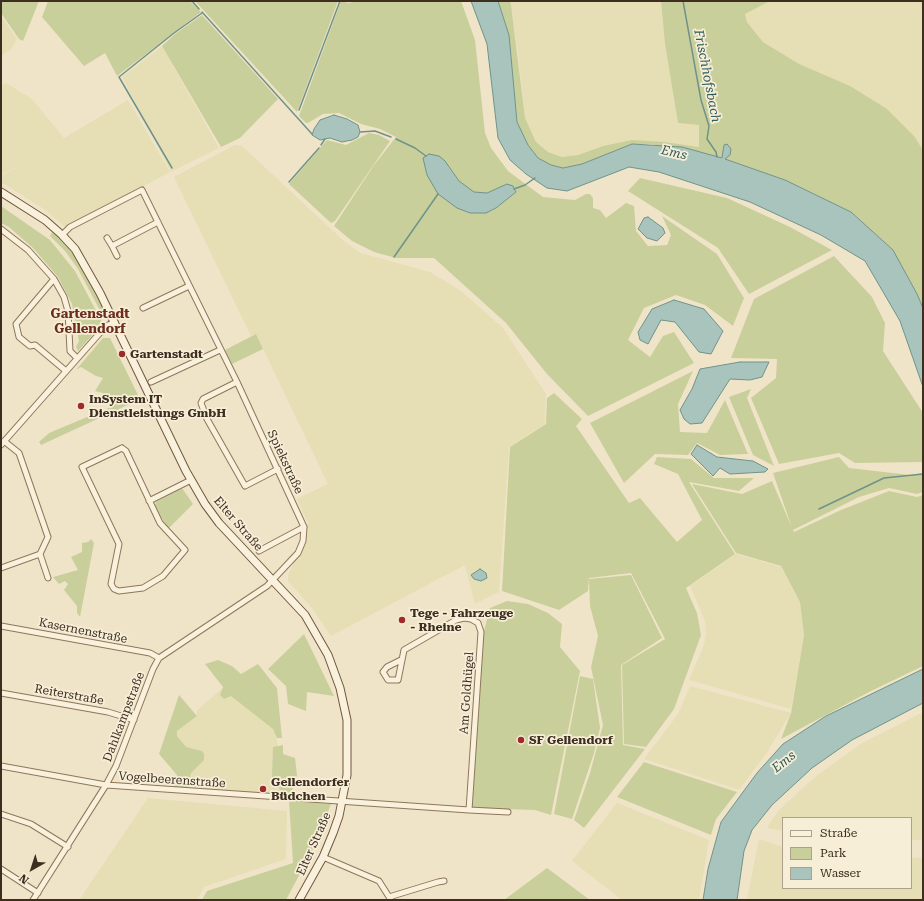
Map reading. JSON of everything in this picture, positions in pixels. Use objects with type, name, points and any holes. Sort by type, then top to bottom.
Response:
[{"type":"main road","name":"Elter Straße","points":[[1,192],[36,213],[62,235],[75,249],[86,266],[115,322],[191,480],[205,504],[219,522],[274,579],[305,615],[318,634],[338,683],[345,708],[348,736],[347,775],[339,816],[323,857],[299,900]]},
{"type":"street","name":"Spiekstraße","points":[[62,235],[70,227],[142,190],[237,382],[304,527]]},
{"type":"street","points":[[112,246],[158,222]]},
{"type":"street","points":[[1,229],[28,250],[54,279],[64,297],[68,311],[70,351],[77,358]]},
{"type":"street","points":[[107,238],[117,256]]},
{"type":"street","points":[[54,279],[16,324],[19,337],[30,346],[35,345],[66,371]]},
{"type":"street","points":[[144,308],[189,286]]},
{"type":"street","points":[[48,578],[40,554],[48,537],[19,453],[3,443],[106,326],[115,322]]},
{"type":"street","points":[[151,382],[220,350]]},
{"type":"street","points":[[237,382],[203,399],[201,403],[207,419],[245,486],[278,469]]},
{"type":"street","points":[[122,448],[126,451],[149,501],[160,523],[185,550],[163,576],[148,586],[119,591],[114,589],[111,584],[119,544],[82,467],[122,448]]},
{"type":"street","points":[[149,501],[191,480]]},
{"type":"street","points":[[259,551],[304,527]]},
{"type":"street","points":[[159,658],[259,592],[274,579],[298,553],[303,541],[304,527]]},
{"type":"street","points":[[1,568],[40,554]]},
{"type":"street","name":"Am Goldhügel","points":[[401,660],[404,650],[456,620],[464,618],[471,619],[478,623],[481,632],[469,810]]},
{"type":"street","name":"Kasernenstraße","points":[[1,626],[150,653],[159,658]]},
{"type":"street","name":"Dahlkampstraße","points":[[33,900],[68,847],[116,766],[153,669],[159,658]]},
{"type":"street","name":"Reiterstraße","points":[[1,694],[108,712],[134,720]]},
{"type":"street","name":"Vogelbeerenstraße","points":[[1,768],[106,785],[342,802]]},
{"type":"street","points":[[342,802],[508,812]]},
{"type":"street","points":[[1,814],[31,824],[68,847]]},
{"type":"street","points":[[323,857],[379,881],[390,898],[444,882]]},
{"type":"street","points":[[1,869],[38,893]]},
{"type":"shaded area","points":[[510,1],[661,1],[665,44],[678,123],[699,125],[699,147],[665,142],[603,146],[578,155],[562,157],[548,152],[536,142],[525,118],[517,46]]},
{"type":"shaded area","points":[[770,1],[923,1],[923,150],[914,136],[763,42],[747,22],[745,14]]},
{"type":"shaded area","points":[[1,16],[17,39],[11,49],[1,56]]},
{"type":"shaded area","points":[[162,46],[219,148],[171,172],[122,77]]},
{"type":"shaded area","points":[[6,83],[32,99],[64,138],[128,100],[170,172],[66,228],[44,209],[1,182],[1,176],[30,159],[1,175],[1,86]]},
{"type":"shaded area","points":[[235,145],[242,146],[345,242],[361,253],[430,272],[460,290],[503,328],[546,394],[545,424],[509,447],[499,592],[475,604],[465,565],[331,636],[311,607],[288,581],[288,575],[305,541],[308,523],[297,499],[328,484],[256,334],[251,336],[174,177]]},
{"type":"shaded area","points":[[736,554],[781,567],[800,602],[804,635],[791,709],[689,680],[704,645],[706,633],[705,621],[690,586]]},
{"type":"shaded area","points":[[690,686],[791,713],[766,754],[739,790],[644,759],[678,714]]},
{"type":"shaded area","points":[[224,687],[273,729],[278,746],[273,748],[285,796],[187,790],[191,773],[203,760],[186,747],[177,736],[177,731],[197,716],[197,710]]},
{"type":"shaded area","points":[[923,712],[923,840],[912,840],[912,817],[782,817],[782,831],[767,828],[779,810],[816,776],[859,745]]},
{"type":"shaded area","points":[[148,798],[287,811],[286,859],[204,887],[197,900],[79,900]]},
{"type":"shaded area","points":[[617,803],[709,840],[699,900],[622,900],[572,861]]},
{"type":"shaded area","points":[[759,839],[782,847],[782,889],[912,889],[912,858],[923,857],[923,900],[747,900]]},
{"type":"green space","points":[[1,1],[39,1],[23,41],[19,39],[1,13]]},
{"type":"green space","points":[[48,1],[190,1],[201,12],[117,76],[105,53],[84,66],[42,17]]},
{"type":"green space","points":[[195,1],[338,1],[297,112]]},
{"type":"green space","points":[[341,1],[349,3],[356,1],[461,1],[475,40],[485,133],[491,148],[508,171],[543,197],[575,200],[586,194],[590,194],[593,198],[593,208],[600,210],[606,218],[626,203],[634,206],[636,231],[648,246],[667,245],[671,235],[662,216],[717,254],[744,298],[733,326],[705,305],[676,295],[644,308],[628,340],[650,357],[663,336],[674,332],[694,363],[588,416],[547,374],[506,323],[434,258],[396,258],[374,252],[352,241],[334,226],[374,165],[396,137],[380,129],[361,124],[339,113],[323,114],[308,123],[306,123],[299,116]],"holes":[[[425,155],[445,161],[459,181],[474,192],[487,193],[504,186],[516,188],[516,192],[492,211]]]},
{"type":"green space","points":[[498,1],[510,1],[511,5],[525,118],[536,142],[548,152],[562,157],[578,155],[603,146],[632,140],[665,142],[699,147],[699,125],[678,123],[665,44],[661,1],[770,1],[745,14],[747,22],[763,42],[799,64],[850,86],[887,109],[914,136],[923,150],[923,308],[893,250],[851,212],[785,180],[725,159],[724,145],[722,158],[651,144],[632,144],[582,164],[563,168],[551,165],[538,158],[528,145],[517,122],[509,35]]},
{"type":"green space","points":[[202,15],[278,99],[240,138],[221,147],[162,46],[175,34]]},
{"type":"green space","points":[[369,133],[379,135],[390,141],[335,221],[331,223],[289,184],[327,140],[346,145]]},
{"type":"green space","points":[[640,178],[727,198],[790,227],[832,250],[749,294],[718,248],[628,191]]},
{"type":"green space","points":[[1,206],[50,240],[75,271],[101,320],[101,326],[78,351],[76,347],[79,341],[72,304],[58,277],[33,248],[9,227],[1,223]]},
{"type":"green space","points":[[53,231],[65,243],[84,269],[105,311],[104,318],[78,269],[65,251],[50,236]]},
{"type":"green space","points":[[834,256],[872,297],[885,323],[883,351],[923,413],[923,462],[855,463],[839,453],[779,464],[751,398],[776,378],[777,359],[731,358],[754,299]]},
{"type":"green space","points":[[256,334],[263,349],[232,364],[225,350]]},
{"type":"green space","points":[[103,338],[110,338],[138,395],[132,403],[41,445],[39,442],[49,433],[111,407],[103,393],[95,391],[103,378],[96,376],[81,367],[76,370]]},
{"type":"green space","points":[[693,371],[678,404],[680,432],[707,433],[725,400],[748,454],[720,455],[697,443],[688,455],[655,454],[624,483],[590,423]]},
{"type":"green space","points":[[751,389],[747,398],[774,466],[753,455],[729,397]]},
{"type":"green space","points":[[554,393],[582,419],[576,426],[629,503],[640,498],[677,542],[702,520],[678,474],[654,464],[657,457],[691,459],[714,478],[754,478],[739,491],[689,482],[735,554],[686,588],[697,613],[701,635],[674,709],[646,747],[624,744],[622,665],[665,639],[631,573],[589,578],[588,591],[559,610],[502,591],[510,447],[546,424],[547,398]]},
{"type":"green space","points":[[839,457],[849,468],[910,475],[923,473],[923,492],[917,494],[889,488],[859,497],[793,530],[794,532],[841,510],[889,491],[917,497],[923,495],[923,666],[871,691],[781,739],[791,713],[804,635],[800,602],[781,566],[736,553],[692,484],[742,494],[772,481],[792,528],[773,473]]},
{"type":"green space","points":[[182,488],[193,504],[168,529],[155,506],[156,502]]},
{"type":"green space","points":[[91,539],[94,543],[80,617],[77,613],[77,606],[64,590],[68,584],[65,581],[59,584],[53,577],[78,570],[71,557],[82,552],[82,543],[88,542]]},
{"type":"green space","points":[[631,575],[662,638],[621,665],[623,745],[645,749],[584,828],[574,820],[590,773],[603,725],[591,667],[598,636],[590,606],[589,579]]},
{"type":"green space","name":"SF Gellendorf","points":[[507,601],[528,604],[548,613],[562,624],[560,647],[580,671],[551,815],[535,810],[471,808],[484,631],[490,608]]},
{"type":"green space","points":[[304,634],[334,696],[307,692],[306,711],[288,704],[286,686],[268,669]]},
{"type":"green space","points":[[218,660],[232,666],[241,674],[258,664],[277,688],[282,738],[277,738],[273,729],[231,696],[224,699],[220,695],[223,687],[205,664]]},
{"type":"green space","points":[[580,676],[593,679],[600,728],[594,753],[572,819],[554,814]]},
{"type":"green space","points":[[179,695],[197,716],[177,731],[177,736],[186,747],[202,751],[204,754],[204,760],[191,773],[187,790],[173,789],[177,775],[159,754]]},
{"type":"green space","points":[[283,745],[283,754],[295,758],[297,775],[292,790],[285,796],[272,778],[273,747]]},
{"type":"green space","points":[[644,762],[737,792],[716,819],[711,835],[617,797]]},
{"type":"green space","points":[[289,801],[331,804],[312,851],[286,900],[202,900],[207,891],[293,863]]},
{"type":"green space","points":[[547,868],[590,900],[504,900]]},
{"type":"water","name":"Ems","points":[[471,1],[498,1],[509,35],[517,122],[528,145],[538,158],[551,165],[563,168],[582,164],[632,144],[682,147],[722,158],[724,145],[727,144],[731,149],[730,155],[725,159],[785,180],[851,212],[893,250],[923,308],[923,387],[900,321],[865,261],[821,235],[750,202],[659,172],[629,167],[567,191],[547,188],[526,174],[510,160],[498,138],[487,44]]},
{"type":"water","points":[[334,115],[347,119],[358,125],[360,132],[358,137],[342,142],[330,138],[320,140],[312,135],[320,120]]},
{"type":"water","points":[[429,154],[439,156],[445,161],[459,181],[474,192],[487,193],[507,184],[513,186],[516,192],[496,208],[486,213],[470,213],[457,208],[438,194],[427,175],[423,158]]},
{"type":"water","points":[[648,217],[663,228],[665,233],[657,241],[647,238],[638,229],[644,218]]},
{"type":"water","points":[[674,300],[704,309],[723,331],[711,354],[699,352],[675,322],[661,320],[648,344],[640,340],[638,332],[652,309]]},
{"type":"water","points":[[740,362],[769,362],[762,377],[750,380],[730,379],[702,423],[690,424],[684,419],[680,410],[692,389],[700,369]]},
{"type":"water","points":[[697,445],[717,457],[753,461],[768,469],[765,472],[730,474],[720,468],[713,476],[691,454]]},
{"type":"water","points":[[480,569],[486,573],[487,578],[481,581],[474,579],[471,575]]},
{"type":"water","name":"Ems","points":[[923,669],[923,703],[852,740],[812,768],[772,805],[752,830],[744,851],[737,900],[703,900],[708,869],[721,822],[757,773],[783,744],[826,716]]},
{"type":"waterway","points":[[192,1],[199,9]]},
{"type":"waterway","points":[[299,110],[340,1]]},
{"type":"waterway","name":"Frischhofsbach","points":[[683,1],[701,100],[709,126],[707,139],[716,152],[717,157]]},
{"type":"waterway","points":[[202,12],[312,134]]},
{"type":"waterway","points":[[172,168],[119,77],[174,33],[202,13]]},
{"type":"waterway","points":[[360,132],[375,131],[391,137]]},
{"type":"waterway","points":[[321,145],[325,139]]},
{"type":"waterway","points":[[396,139],[415,148],[426,156]]},
{"type":"waterway","points":[[289,182],[319,148]]},
{"type":"waterway","points":[[514,189],[525,185],[535,178]]},
{"type":"waterway","points":[[394,257],[438,194]]},
{"type":"waterway","points":[[819,509],[884,478],[923,474]]},
{"type":"place","name":"Gartenstadt","points":[[122,354]]},
{"type":"place","name":"InSystem IT Dienstleistungs GmbH","points":[[81,406]]},
{"type":"place","name":"Tege - Fahrzeuge - Rheine","points":[[402,620]]},
{"type":"place","name":"SF Gellendorf","points":[[521,740]]},
{"type":"place","name":"Gellendorfer Büdchen","points":[[263,789]]},
{"type":"district","name":"Gartenstadt Gellendorf","points":[[90,322]]}]
